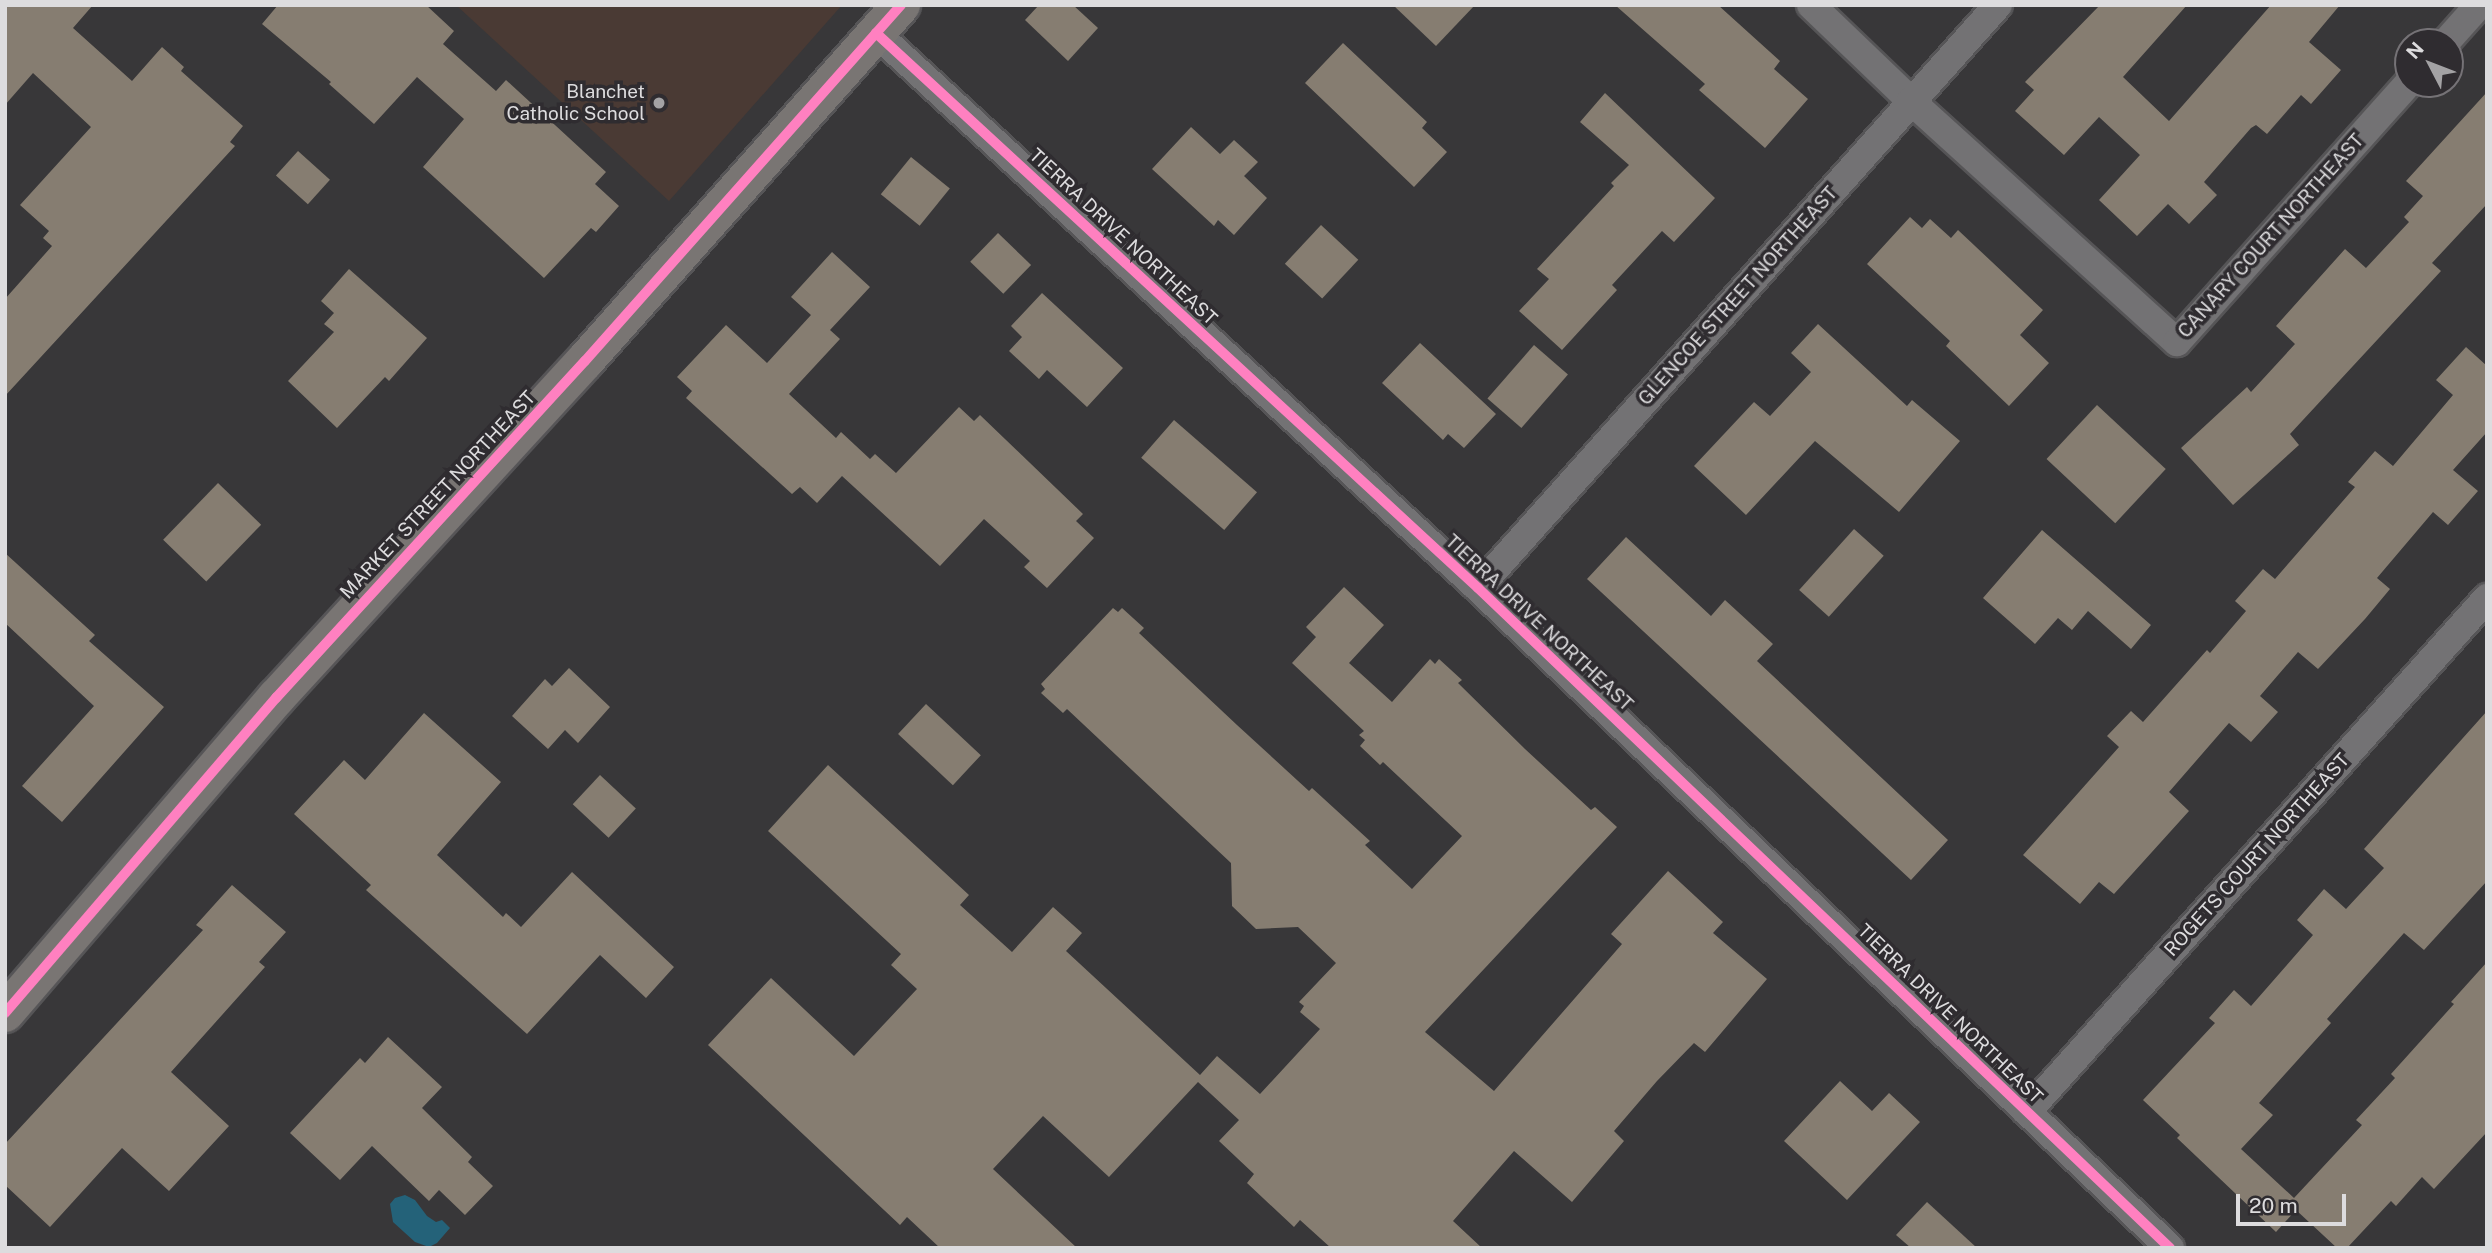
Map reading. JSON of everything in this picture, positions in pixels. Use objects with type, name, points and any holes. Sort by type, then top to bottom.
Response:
[{"type":"main road","name":"MARKET STREET NORTHEAST","points":[[5,1013],[276,698],[594,351],[901,5]]},
{"type":"street","points":[[1811,5],[1911,101]]},
{"type":"street","name":"GLENCOE STREET NORTHEAST","points":[[1478,588],[1998,5]]},
{"type":"street","points":[[2458,28],[2479,5]]},
{"type":"street","name":"TIERRA DRIVE NORTHEAST","points":[[876,33],[1478,588],[2170,1248]]},
{"type":"street","name":"CANARY COURT NORTHEAST","points":[[1911,101],[2177,342],[2395,98]]},
{"type":"street","name":"ROGETS COURT NORTHEAST","points":[[2027,1112],[2487,598]]},
{"type":"shaded area","name":"Blanchet Catholic School","points":[[456,5],[842,5],[669,201]]},
{"type":"water","points":[[405,1195],[415,1200],[427,1216],[436,1222],[442,1220],[450,1228],[437,1243],[429,1247],[415,1242],[393,1222],[390,1204],[395,1198]]},
{"type":"building","points":[[5,5],[93,5],[73,28],[132,81],[162,47],[184,67],[181,71],[243,126],[230,142],[235,146],[5,396],[5,299],[52,246],[43,238],[49,231],[20,205],[91,127],[33,73],[5,105]]},
{"type":"building","points":[[278,5],[426,5],[454,31],[443,44],[496,91],[506,80],[606,172],[595,184],[619,206],[596,232],[591,228],[544,278],[423,167],[464,119],[417,77],[374,124],[329,84],[331,82],[262,24]]},
{"type":"building","points":[[1039,5],[1073,5],[1098,28],[1068,61],[1025,20]]},
{"type":"building","points":[[1393,5],[1475,5],[1436,46]]},
{"type":"building","points":[[1615,5],[1718,5],[1780,61],[1774,69],[1808,99],[1765,148],[1699,90],[1705,84]]},
{"type":"building","points":[[2100,5],[2187,5],[2123,77],[2169,121],[2271,5],[2340,5],[2309,42],[2341,70],[2311,104],[2301,95],[2267,134],[2256,125],[2251,128],[2204,182],[2217,195],[2189,224],[2168,204],[2137,236],[2099,200],[2140,155],[2099,117],[2064,155],[2015,111],[2034,90],[2025,82]]},
{"type":"building","points":[[1343,43],[1427,122],[1422,128],[1447,152],[1414,187],[1305,83]]},
{"type":"building","points":[[2487,92],[2487,204],[2432,263],[2441,271],[2290,434],[2299,445],[2233,505],[2181,448],[2247,387],[2251,392],[2295,344],[2276,326],[2345,249],[2366,268],[2409,222],[2404,217],[2423,196],[2406,181]]},
{"type":"building","points":[[1605,93],[1715,198],[1674,242],[1662,231],[1612,285],[1617,290],[1562,350],[1519,311],[1549,279],[1537,269],[1614,186],[1611,183],[1629,165],[1580,122]]},
{"type":"building","points":[[1191,127],[1220,154],[1234,140],[1258,162],[1244,176],[1267,198],[1234,235],[1218,220],[1214,226],[1152,169]]},
{"type":"building","points":[[298,151],[330,180],[308,204],[276,176]]},
{"type":"building","points":[[911,157],[950,188],[920,226],[881,194]]},
{"type":"building","points":[[1910,217],[1922,228],[1930,219],[1951,238],[1958,230],[2043,310],[2020,335],[2049,363],[2009,406],[1946,346],[1950,341],[1867,264]]},
{"type":"building","points":[[1321,225],[1358,260],[1322,299],[1285,264]]},
{"type":"building","points":[[998,233],[1031,265],[1003,294],[970,262]]},
{"type":"building","points":[[832,252],[870,287],[830,330],[840,339],[789,394],[836,438],[841,432],[870,459],[875,454],[896,473],[959,407],[974,421],[980,415],[1083,514],[1076,521],[1094,538],[1047,588],[1024,567],[1030,561],[984,519],[940,566],[842,476],[817,503],[800,487],[792,494],[686,398],[692,391],[677,377],[726,325],[767,363],[811,315],[791,297]]},
{"type":"building","points":[[349,269],[427,338],[389,381],[385,377],[337,428],[288,381],[334,332],[324,324],[334,313],[321,301]]},
{"type":"building","points":[[1042,293],[1123,368],[1087,407],[1047,370],[1039,379],[1009,351],[1022,337],[1011,326]]},
{"type":"building","points":[[1818,324],[1907,406],[1912,400],[1960,441],[1899,512],[1815,441],[1746,515],[1694,466],[1754,402],[1770,416],[1811,372],[1791,353]]},
{"type":"building","points":[[1420,343],[1496,414],[1464,448],[1448,434],[1443,440],[1382,383]]},
{"type":"building","points":[[1534,345],[1568,375],[1521,428],[1487,399]]},
{"type":"building","points":[[2466,347],[2487,366],[2487,432],[2453,470],[2478,491],[2448,525],[2433,512],[2377,578],[2390,589],[2318,669],[2298,652],[2260,696],[2278,712],[2251,742],[2229,723],[2169,792],[2189,811],[2114,894],[2099,882],[2080,904],[2023,855],[2119,747],[2107,736],[2131,711],[2143,722],[2207,650],[2210,653],[2246,611],[2235,601],[2263,569],[2275,579],[2355,487],[2348,482],[2375,451],[2393,466],[2453,395],[2436,380]]},
{"type":"building","points":[[2097,405],[2166,469],[2115,523],[2047,459]]},
{"type":"building","points":[[1174,420],[1257,492],[1224,530],[1141,458]]},
{"type":"building","points":[[218,483],[261,525],[206,582],[163,540]]},
{"type":"building","points":[[1854,529],[1884,556],[1829,617],[1799,590]]},
{"type":"building","points":[[2042,530],[2151,625],[2131,649],[2088,611],[2072,630],[2058,618],[2035,644],[1983,598]]},
{"type":"building","points":[[1626,537],[1711,616],[1725,600],[1773,644],[1757,661],[1948,840],[1911,880],[1587,579]]},
{"type":"building","points":[[5,553],[95,635],[89,641],[164,707],[62,822],[22,786],[94,706],[5,623]]},
{"type":"building","points":[[1344,587],[1384,625],[1349,663],[1392,702],[1430,659],[1435,664],[1439,659],[1462,680],[1458,683],[1525,749],[1591,810],[1595,807],[1617,827],[1425,1032],[1494,1091],[1622,944],[1611,934],[1668,871],[1723,922],[1713,933],[1767,979],[1705,1052],[1694,1043],[1657,1081],[1614,1131],[1624,1141],[1572,1202],[1514,1151],[1453,1221],[1482,1248],[1331,1248],[1300,1220],[1294,1227],[1247,1183],[1254,1174],[1219,1141],[1239,1120],[1198,1082],[1109,1177],[1043,1116],[993,1169],[1077,1248],[940,1248],[907,1217],[900,1225],[708,1045],[771,978],[854,1056],[917,989],[891,965],[901,954],[768,831],[828,765],[969,895],[960,905],[1012,952],[1053,907],[1082,933],[1066,951],[1200,1075],[1217,1056],[1260,1094],[1320,1029],[1300,1012],[1304,1006],[1299,1002],[1336,963],[1298,927],[1256,929],[1232,906],[1231,863],[1067,709],[1063,713],[1041,693],[1045,689],[1041,684],[1113,608],[1118,612],[1122,608],[1144,628],[1139,633],[1309,791],[1312,788],[1370,841],[1365,845],[1412,889],[1462,836],[1383,762],[1380,765],[1360,746],[1365,740],[1359,735],[1364,731],[1292,663],[1316,637],[1306,627]]},
{"type":"building","points":[[569,668],[610,707],[578,743],[565,730],[548,749],[512,716],[545,679],[552,686]]},
{"type":"building","points":[[926,704],[981,755],[953,785],[898,734]]},
{"type":"building","points":[[2487,711],[2487,881],[2424,950],[2404,933],[2327,1019],[2331,1023],[2259,1103],[2273,1115],[2241,1149],[2294,1198],[2362,1125],[2356,1120],[2395,1078],[2391,1074],[2454,1004],[2451,1002],[2487,962],[2487,1132],[2434,1189],[2422,1177],[2396,1206],[2391,1201],[2347,1248],[2337,1248],[2296,1210],[2276,1232],[2177,1138],[2180,1135],[2143,1100],[2215,1023],[2209,1018],[2234,990],[2251,1006],[2313,935],[2297,920],[2324,889],[2346,909],[2384,868],[2364,849]]},
{"type":"building","points":[[424,713],[501,782],[437,855],[503,917],[506,913],[521,927],[572,872],[674,967],[646,998],[600,955],[527,1034],[366,890],[371,885],[294,814],[344,760],[365,780]]},
{"type":"building","points":[[600,775],[636,808],[609,838],[573,804]]},
{"type":"building","points":[[232,885],[286,932],[259,962],[265,967],[171,1072],[229,1126],[169,1191],[122,1148],[50,1227],[5,1185],[5,1144],[203,930],[196,925]]},
{"type":"building","points":[[388,1037],[442,1087],[422,1108],[472,1157],[468,1162],[493,1186],[465,1215],[439,1190],[429,1201],[372,1146],[340,1180],[290,1133],[360,1058],[365,1063]]},
{"type":"building","points":[[1840,1081],[1872,1111],[1889,1093],[1920,1122],[1847,1200],[1784,1141]]},
{"type":"building","points":[[1927,1202],[1977,1248],[1911,1248],[1896,1235]]},
{"type":"cycle path","points":[[5,1013],[276,698],[585,361],[901,5]]},
{"type":"cycle path","points":[[876,33],[1478,588],[2170,1248]]},
{"type":"place","name":"Blanchet Catholic School","points":[[659,103]]}]
